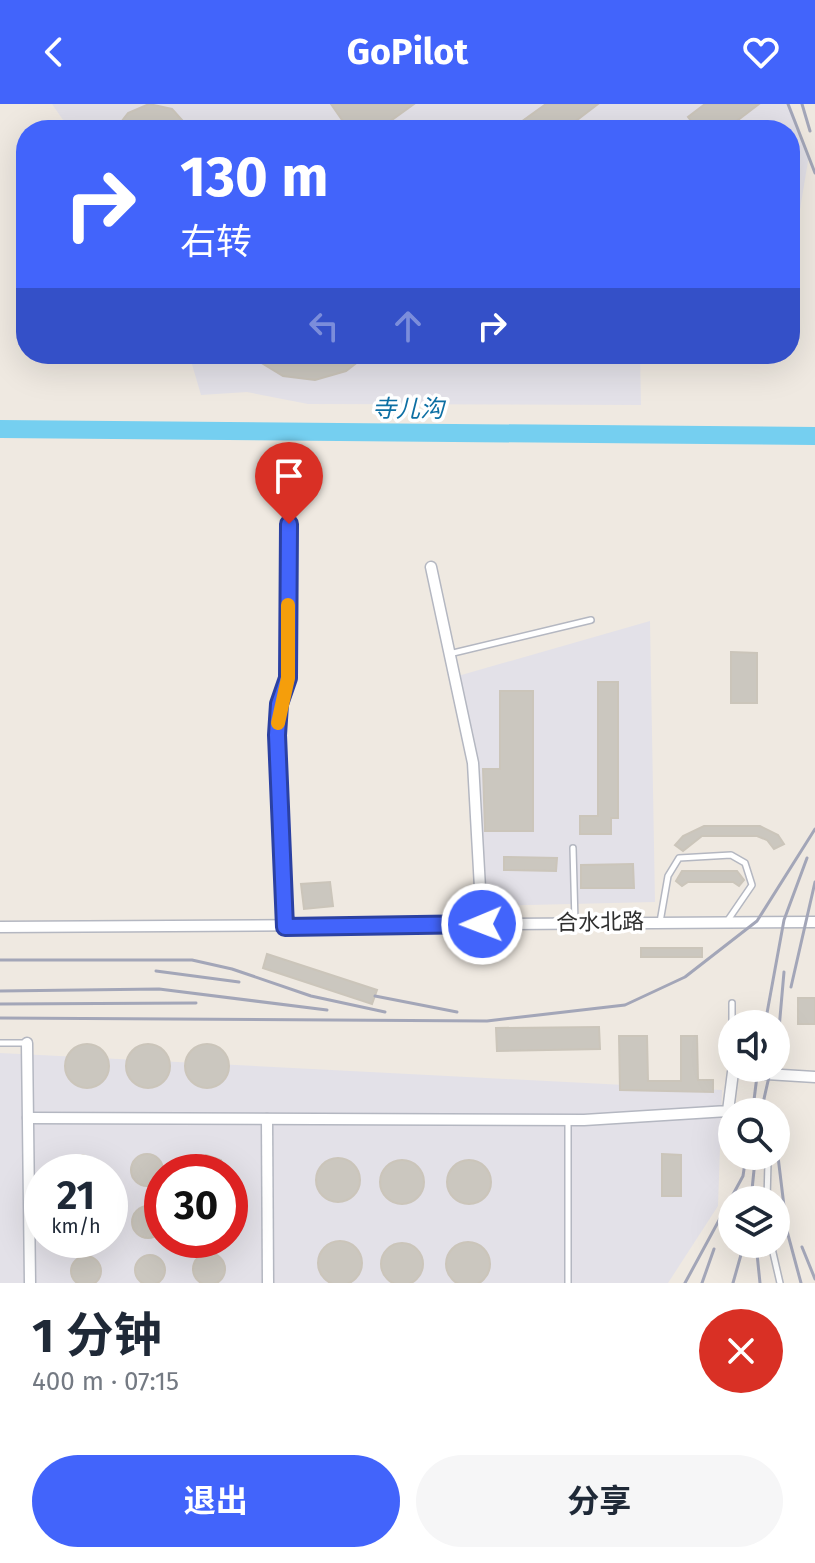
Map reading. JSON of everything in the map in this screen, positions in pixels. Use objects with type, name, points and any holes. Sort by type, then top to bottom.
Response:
[{"type":"street","points":[[285,927],[277,735],[279,704],[288,678],[289,524]]},
{"type":"street","points":[[431,567],[473,763],[482,924]]},
{"type":"street","name":"合水北路","points":[[0,927],[815,922]]},
{"type":"street","points":[[27,1043],[30,1283]]},
{"type":"street","points":[[790,1075],[815,1077]]},
{"type":"street","points":[[28,1118],[568,1120],[728,1111],[732,1082]]},
{"type":"street","points":[[267,1119],[268,1283]]},
{"type":"lane","points":[[448,654],[591,620]]},
{"type":"lane","points":[[573,848],[575,923]]},
{"type":"lane","points":[[660,922],[668,876],[679,858],[731,855],[750,869],[752,885],[726,923]]},
{"type":"lane","points":[[732,1003],[732,1010]]},
{"type":"lane","points":[[0,1043],[27,1043]]},
{"type":"lane","points":[[568,1120],[568,1283]]},
{"type":"lane","points":[[774,1258],[780,1283]]},
{"type":"shaded area","points":[[52,104],[790,104],[796,120],[63,120]]},
{"type":"shaded area","points":[[800,131],[809,155],[800,210]]},
{"type":"shaded area","points":[[192,364],[640,364],[641,405],[308,404],[247,392],[201,395]]},
{"type":"shaded area","points":[[650,621],[655,902],[486,906],[480,769],[451,678]]},
{"type":"shaded area","points":[[0,1053],[722,1090],[722,1098],[718,1098],[718,1206],[668,1283],[0,1283]]},
{"type":"building","points":[[149,104],[172,109],[182,120],[123,120],[128,113]]},
{"type":"building","points":[[331,104],[414,104],[392,120],[342,120]]},
{"type":"building","points":[[546,104],[598,104],[577,120],[524,120]]},
{"type":"building","points":[[705,104],[759,104],[738,120],[690,120],[688,117]]},
{"type":"building","points":[[263,364],[355,364],[346,371],[315,380],[283,376]]},
{"type":"building","points":[[731,652],[757,653],[757,703],[731,703]]},
{"type":"building","points":[[598,682],[618,682],[618,818],[611,818],[611,834],[580,834],[580,816],[598,816]]},
{"type":"building","points":[[500,691],[533,691],[533,831],[485,831],[483,769],[500,769]]},
{"type":"building","points":[[704,826],[760,826],[778,835],[784,844],[774,849],[767,840],[757,836],[702,836],[683,851],[675,845],[683,836]]},
{"type":"building","points":[[504,857],[557,858],[556,871],[504,870]]},
{"type":"building","points":[[633,864],[634,888],[581,888],[581,865]]},
{"type":"building","points":[[682,871],[737,871],[744,880],[739,886],[733,882],[688,882],[682,886],[676,881]]},
{"type":"building","points":[[330,882],[333,906],[304,909],[301,884]]},
{"type":"building","points":[[641,948],[702,948],[702,957],[641,957]]},
{"type":"building","points":[[267,954],[377,990],[372,1004],[263,968]]},
{"type":"building","points":[[798,998],[815,998],[815,1024],[798,1024]]},
{"type":"building","points":[[599,1027],[600,1049],[497,1051],[496,1028]]},
{"type":"building","points":[[619,1036],[647,1036],[648,1081],[681,1081],[681,1036],[697,1036],[698,1080],[713,1080],[713,1092],[620,1090]]},
{"type":"building","points":[[87,1044],[102,1051],[109,1066],[102,1081],[87,1088],[72,1081],[65,1066],[72,1051]]},
{"type":"building","points":[[148,1044],[163,1051],[170,1066],[163,1081],[148,1088],[133,1081],[126,1066],[133,1051]]},
{"type":"building","points":[[207,1044],[222,1051],[229,1066],[222,1081],[207,1088],[192,1081],[185,1066],[192,1051]]},
{"type":"building","points":[[144,1154],[144,1186],[136,1181],[131,1170],[132,1164]]},
{"type":"building","points":[[662,1154],[681,1155],[681,1196],[662,1196]]},
{"type":"building","points":[[338,1158],[353,1165],[360,1180],[353,1195],[338,1202],[323,1195],[316,1180],[323,1165]]},
{"type":"building","points":[[402,1160],[417,1167],[424,1182],[417,1197],[402,1204],[387,1197],[380,1182],[387,1167]]},
{"type":"building","points":[[469,1160],[484,1167],[491,1182],[484,1197],[469,1204],[454,1197],[447,1182],[454,1167]]},
{"type":"building","points":[[142,1207],[144,1237],[133,1228],[132,1222],[133,1216]]},
{"type":"building","points":[[332,1243],[348,1243],[360,1255],[360,1271],[348,1283],[332,1283],[320,1271],[320,1255]]},
{"type":"building","points":[[394,1244],[410,1244],[422,1256],[422,1272],[411,1283],[393,1283],[382,1272],[382,1256]]},
{"type":"building","points":[[460,1244],[476,1244],[488,1256],[488,1272],[477,1283],[459,1283],[448,1272],[448,1256]]},
{"type":"building","points":[[144,1256],[161,1259],[165,1270],[161,1281],[139,1281],[135,1270],[139,1259]]},
{"type":"building","points":[[198,1258],[220,1258],[225,1269],[220,1280],[202,1283],[198,1280],[193,1269]]},
{"type":"building","points":[[75,1260],[97,1260],[101,1271],[97,1282],[75,1282],[71,1271]]},
{"type":"waterway","name":"寺儿沟","points":[[0,429],[815,436]]},
{"type":"railway","points":[[788,104],[794,120]]},
{"type":"railway","points":[[802,104],[810,131]]},
{"type":"railway","points":[[800,135],[815,173]]},
{"type":"railway","points":[[0,1018],[487,1021],[625,1005],[685,977],[757,921],[815,829]]},
{"type":"railway","points":[[768,1010],[784,920],[807,858]]},
{"type":"railway","points":[[791,987],[815,882]]},
{"type":"railway","points":[[0,960],[192,960],[232,969],[311,996],[385,1012]]},
{"type":"railway","points":[[156,971],[239,982]]},
{"type":"railway","points":[[781,1010],[784,972]]},
{"type":"railway","points":[[0,991],[159,989],[327,1010]]},
{"type":"railway","points":[[375,996],[457,1012]]},
{"type":"railway","points":[[0,1004],[196,1003]]},
{"type":"railway","points":[[754,1098],[756,1082]]},
{"type":"railway","points":[[764,1098],[768,1082]]},
{"type":"railway","points":[[685,1283],[744,1170]]},
{"type":"railway","points":[[752,1186],[754,1170]]},
{"type":"railway","points":[[780,1170],[787,1231],[801,1283]]},
{"type":"railway","points":[[802,1247],[815,1279]]},
{"type":"railway","points":[[702,1283],[714,1249]]},
{"type":"railway","points":[[733,1283],[740,1258]]},
{"type":"railway","points":[[757,1258],[760,1283]]},
{"type":"slow traffic","points":[[278,723],[279,704],[288,678],[288,605]]},
{"type":"route","points":[[289,524],[288,678],[279,704],[277,735],[285,927],[482,924]]}]
